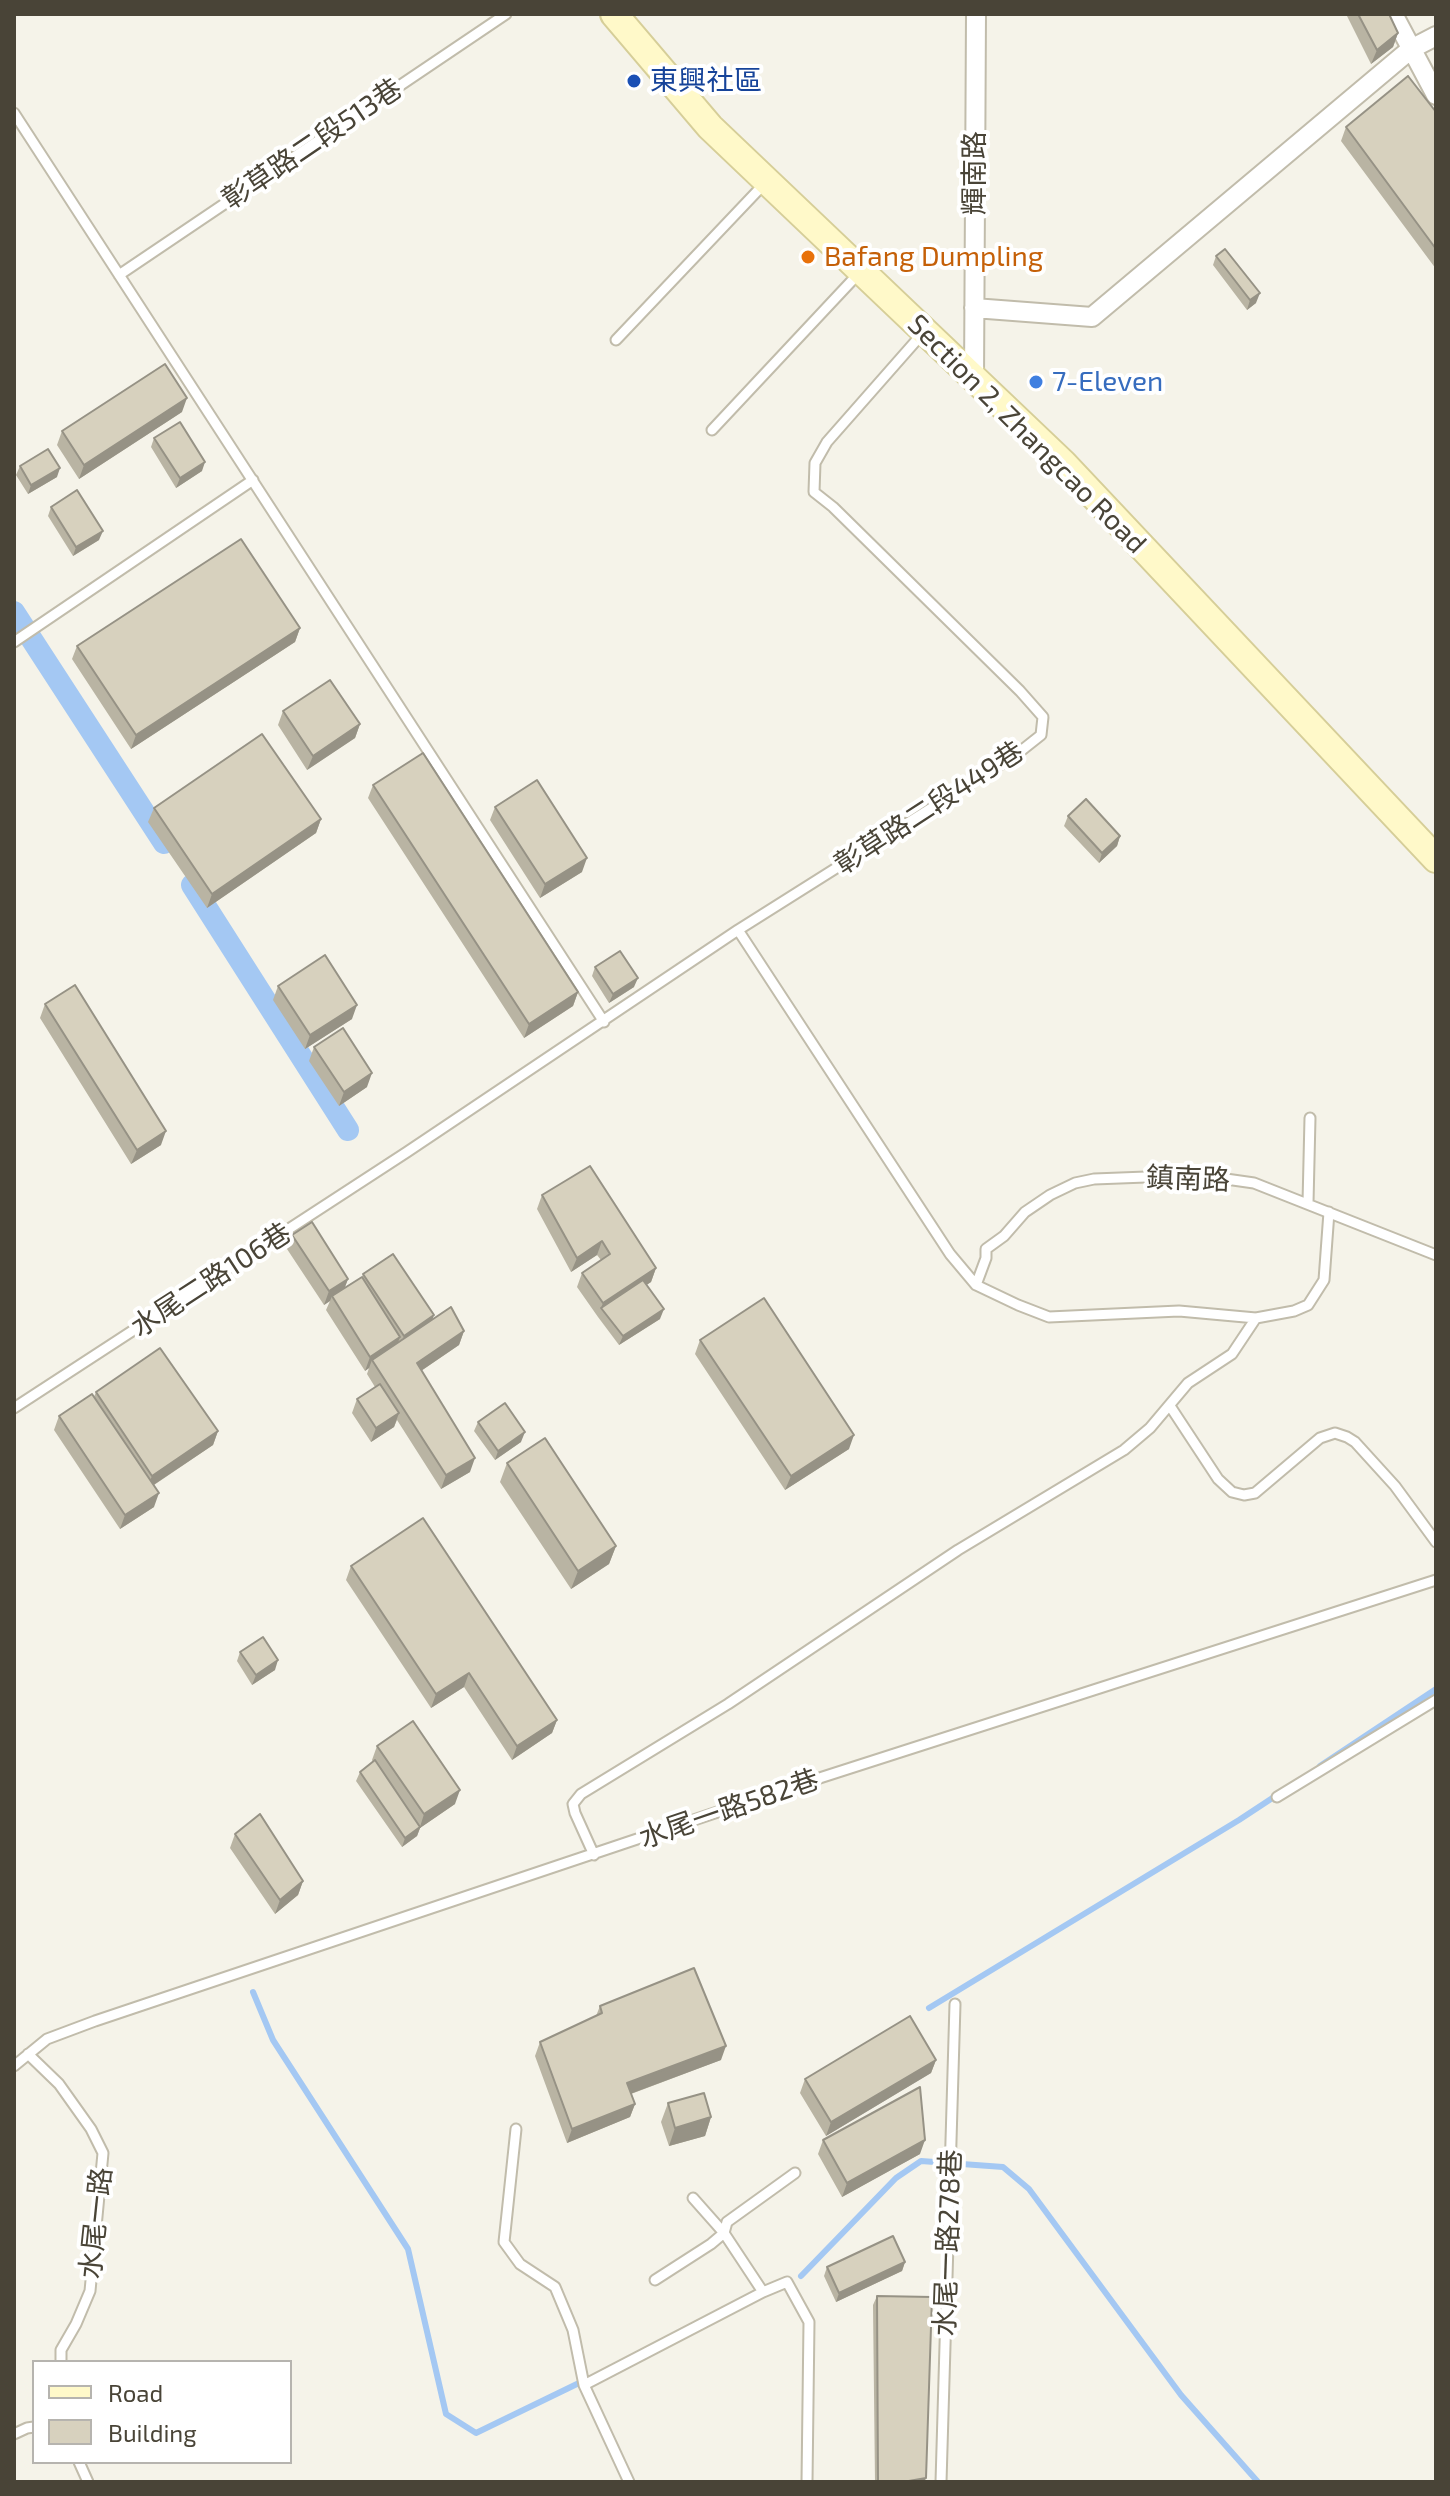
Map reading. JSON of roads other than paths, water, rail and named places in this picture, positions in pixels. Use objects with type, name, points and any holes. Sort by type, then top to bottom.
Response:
[{"type":"street","name":"Section 2, Zhangcao Road","points":[[614,14],[710,127],[1063,463],[1436,859]]},
{"type":"street","name":"輝南路","points":[[974,380],[976,14]]},
{"type":"street","points":[[1393,14],[1436,95]]},
{"type":"street","points":[[974,308],[1092,317],[1411,49],[1436,36]]},
{"type":"lane","name":"彰草路二段513巷","points":[[119,275],[506,14]]},
{"type":"lane","points":[[14,113],[604,1022]]},
{"type":"lane","points":[[616,340],[766,181]]},
{"type":"lane","points":[[712,430],[861,270]]},
{"type":"lane","name":"彰草路二段449巷","points":[[407,1152],[738,930],[1017,754],[1041,735],[1043,717],[1020,691],[833,507],[814,492],[815,463],[827,442],[924,332]]},
{"type":"lane","points":[[14,642],[253,480]]},
{"type":"lane","points":[[738,930],[950,1254],[976,1285],[1049,1317],[1179,1311],[1256,1318],[1294,1311],[1308,1305],[1324,1280],[1329,1212]]},
{"type":"lane","points":[[1308,1203],[1310,1118]]},
{"type":"lane","name":"水尾二路106巷","points":[[14,1408],[407,1152]]},
{"type":"lane","name":"鎮南路","points":[[976,1285],[986,1258],[986,1249],[1004,1236],[1025,1212],[1075,1183],[1094,1179],[1198,1175],[1254,1183],[1436,1255]]},
{"type":"lane","points":[[594,1855],[573,1804],[581,1794],[728,1704],[958,1550],[1124,1450],[1143,1435],[1188,1383],[1232,1354],[1256,1318]]},
{"type":"lane","points":[[1170,1406],[1218,1479],[1232,1492],[1244,1495],[1255,1493],[1320,1438],[1335,1433],[1347,1437],[1395,1486],[1436,1542]]},
{"type":"lane","name":"水尾一路582巷","points":[[14,2066],[47,2039],[95,2021],[804,1783],[1436,1580]]},
{"type":"lane","points":[[1277,1797],[1436,1700]]},
{"type":"lane","name":"水尾一路278巷","points":[[941,2482],[955,2004]]},
{"type":"lane","name":"水尾一路","points":[[28,2054],[59,2084],[91,2129],[103,2153],[90,2291],[61,2350],[61,2360]]},
{"type":"lane","points":[[516,2129],[504,2242],[520,2264],[555,2287],[573,2330],[584,2385],[629,2482]]},
{"type":"lane","points":[[655,2280],[711,2244],[724,2233],[727,2222],[795,2173]]},
{"type":"lane","points":[[693,2198],[724,2233],[763,2292]]},
{"type":"lane","points":[[584,2385],[787,2282],[809,2322],[807,2482]]},
{"type":"waterway","points":[[14,612],[164,843]]},
{"type":"waterway","points":[[192,885],[348,1130]]},
{"type":"waterway","points":[[1320,1766],[1436,1689]]},
{"type":"waterway","points":[[929,2008],[1277,1795]]},
{"type":"waterway","points":[[253,1992],[273,2040],[408,2249],[446,2414],[476,2433],[579,2383]]},
{"type":"waterway","points":[[801,2276],[896,2178],[921,2161],[1003,2167],[1029,2189],[1181,2395],[1258,2482]]},
{"type":"place","name":"東興社區","points":[[634,81]]},
{"type":"place","name":"Bafang Dumpling","points":[[808,257]]},
{"type":"place","name":"7-Eleven","points":[[1036,382]]}]
